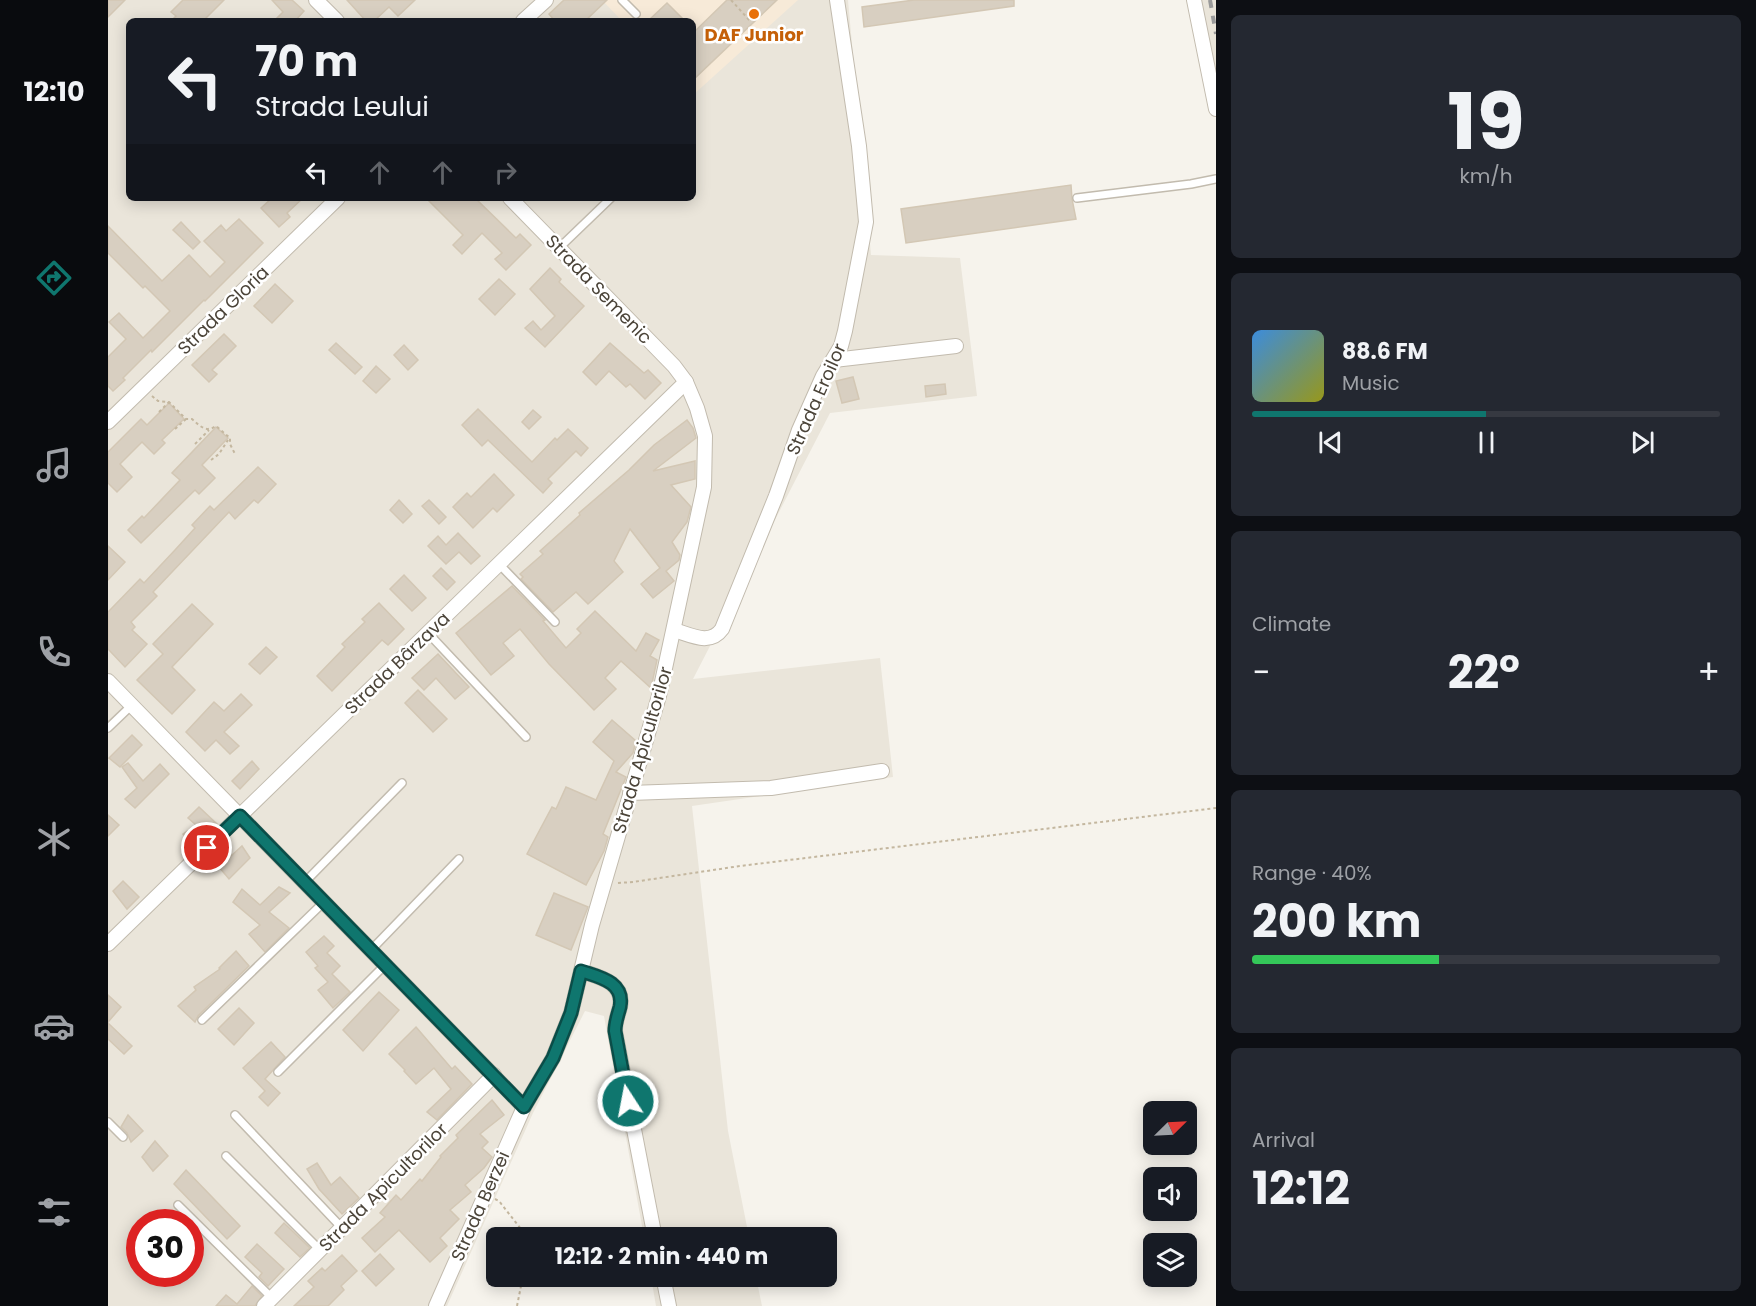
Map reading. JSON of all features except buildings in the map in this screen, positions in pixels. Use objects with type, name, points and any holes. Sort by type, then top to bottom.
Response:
[{"type":"street","points":[[316,0],[334,18]]},
{"type":"street","points":[[526,18],[546,0]]},
{"type":"street","name":"Strada Eroilor","points":[[674,630],[706,639],[717,636],[722,629],[776,496],[799,430],[834,360],[845,331],[866,222],[863,176],[837,0]]},
{"type":"street","points":[[1194,0],[1216,109]]},
{"type":"street","name":"Strada Gloria","points":[[108,422],[335,201]]},
{"type":"street","name":"Strada Semenic","points":[[513,201],[674,366],[686,382]]},
{"type":"street","points":[[834,360],[956,346]]},
{"type":"street","name":"Strada Bârzava","points":[[108,944],[686,382]]},
{"type":"street","name":"Strada Apicultorilor","points":[[524,1107],[553,1058],[571,1013],[591,924],[659,696],[674,630],[704,487],[705,436],[686,382]]},
{"type":"street","points":[[108,681],[524,1107]]},
{"type":"street","points":[[630,793],[771,788],[882,771]]},
{"type":"street","points":[[581,971],[610,981],[620,996],[615,1031],[653,1227]]},
{"type":"street","name":"Strada Apicultorilor","points":[[268,1302],[494,1075]]},
{"type":"street","name":"Strada Berzei","points":[[436,1306],[524,1107]]},
{"type":"street","points":[[665,1287],[669,1306]]},
{"type":"lane","points":[[622,0],[636,14]]},
{"type":"lane","points":[[1077,198],[1216,179]]},
{"type":"lane","points":[[559,249],[608,201]]},
{"type":"lane","points":[[499,564],[555,622]]},
{"type":"lane","points":[[428,633],[526,737]]},
{"type":"lane","points":[[108,728],[132,705]]},
{"type":"lane","points":[[305,882],[402,783]]},
{"type":"lane","points":[[372,950],[459,859]]},
{"type":"lane","points":[[202,1020],[324,902]]},
{"type":"lane","points":[[278,1072],[386,964]]},
{"type":"lane","points":[[234,1116],[342,1228]]},
{"type":"lane","points":[[108,1122],[123,1137]]},
{"type":"lane","points":[[226,1156],[320,1250]]},
{"type":"lane","name":"Strada Apicultorilor","points":[[178,1205],[268,1302]]},
{"type":"path","points":[[731,0],[751,22]]},
{"type":"path","points":[[143,387],[158,401],[169,402],[186,419]]},
{"type":"path","points":[[159,412],[169,402]]},
{"type":"path","points":[[175,429],[186,419],[192,419],[204,429],[209,429]]},
{"type":"path","points":[[195,444],[209,429],[216,426],[230,438],[235,454]]},
{"type":"path","points":[[210,460],[219,454],[230,438]]},
{"type":"path","points":[[604,883],[633,882],[752,864],[1216,808]]},
{"type":"path","points":[[486,1195],[499,1201],[519,1227]]},
{"type":"path","points":[[517,1306],[521,1287]]},
{"type":"shaded area","points":[[108,0],[848,0],[871,255],[960,258],[977,396],[830,413],[693,679],[880,658],[893,777],[692,806],[728,1131],[747,1227],[642,1227],[604,1016],[585,1011],[533,1113],[447,1306],[108,1306]]},
{"type":"shaded area","name":"DAF Junior","points":[[602,0],[798,0],[696,92],[696,18],[619,18]]},
{"type":"shaded area","points":[[1198,0],[1216,0],[1216,98]]},
{"type":"shaded area","points":[[653,1287],[758,1287],[762,1306],[656,1306]]},
{"type":"railway","points":[[1210,0],[1216,34]]},
{"type":"place","name":"DAF Junior","points":[[754,14]]},
{"type":"route","points":[[207,848],[240,816],[524,1107],[553,1058],[571,1013],[581,971],[610,981],[620,996],[615,1031],[628,1101]]}]
